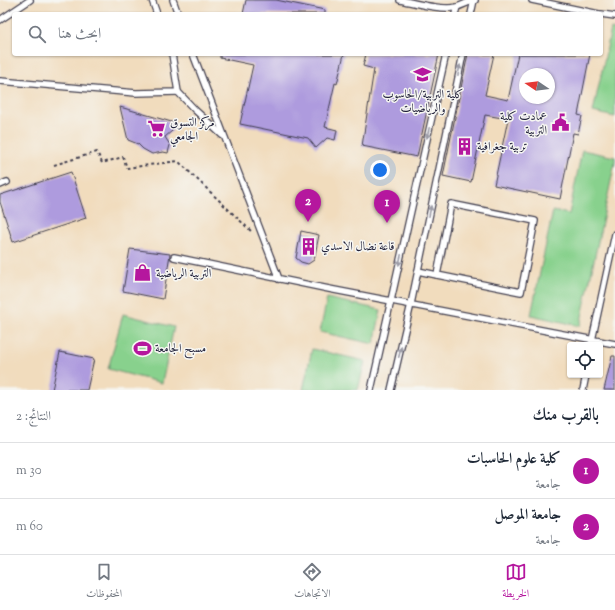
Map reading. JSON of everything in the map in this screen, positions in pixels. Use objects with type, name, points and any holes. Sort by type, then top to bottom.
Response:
[{"type":"lane","points":[[0,20],[30,0]]},
{"type":"lane","points":[[152,0],[156,12]]},
{"type":"lane","points":[[173,0],[177,12]]},
{"type":"lane","points":[[400,0],[426,6],[457,7],[466,2],[475,0],[472,12]]},
{"type":"lane","points":[[532,0],[590,12]]},
{"type":"lane","points":[[456,12],[457,7]]},
{"type":"lane","points":[[603,14],[615,16]]},
{"type":"lane","points":[[172,56],[178,92],[195,110],[224,136]]},
{"type":"lane","points":[[194,56],[279,279]]},
{"type":"lane","points":[[371,390],[446,56]]},
{"type":"lane","points":[[391,390],[411,304],[463,56]]},
{"type":"lane","points":[[0,82],[136,93],[178,92]]},
{"type":"lane","points":[[0,185],[7,182]]},
{"type":"lane","points":[[418,271],[437,275],[521,292],[535,220],[451,204],[437,275]]},
{"type":"lane","points":[[174,257],[592,342],[615,234]]},
{"type":"lane","points":[[603,343],[615,344]]},
{"type":"lane","points":[[583,390],[585,378]]},
{"type":"path","points":[[54,165],[97,152],[102,163],[123,158],[127,168],[178,161],[255,234]]},
{"type":"green space","points":[[611,29],[615,30],[615,117],[593,112]]},
{"type":"green space","points":[[582,150],[615,157],[615,162],[580,326],[531,315],[553,211],[569,214]]},
{"type":"green space","points":[[327,298],[381,310],[374,344],[320,332]]},
{"type":"green space","name":"مسبح الجامعة","points":[[123,314],[174,327],[162,383],[108,369]]},
{"type":"green space","points":[[312,349],[365,361],[358,390],[303,390]]},
{"type":"building","points":[[246,0],[276,0],[325,10],[325,12],[243,12]]},
{"type":"building","points":[[220,56],[344,56],[337,84],[335,83],[325,127],[337,130],[335,140],[327,138],[316,148],[308,138],[240,124],[253,65],[220,58]]},
{"type":"building","points":[[366,56],[439,56],[417,157],[362,146],[374,69],[363,66]]},
{"type":"building","points":[[468,56],[494,56],[485,95],[508,100],[518,56],[590,56],[578,115],[582,116],[578,134],[573,133],[560,199],[494,185],[508,119],[485,115],[471,182],[443,176]]},
{"type":"building","points":[[120,107],[175,123],[172,131],[165,137],[170,145],[168,153],[163,152],[152,154],[138,144],[128,140]]},
{"type":"building","points":[[71,172],[86,218],[13,242],[0,202],[0,195]]},
{"type":"building","name":"قاعة نضال الاسدي","points":[[301,231],[319,235],[314,260],[308,264],[301,262],[296,258]]},
{"type":"building","points":[[130,249],[170,254],[163,299],[123,291]]},
{"type":"building","points":[[60,352],[94,359],[87,390],[52,390]]},
{"type":"building","points":[[612,356],[615,356],[615,390],[604,390]]},
{"type":"place","name":"كلية التربية/الحاسوب والرياضيات","points":[[423,75]]},
{"type":"place","name":"عمادت كلية التربية","points":[[560,123]]},
{"type":"place","name":"مركز التسوق الجامعي","points":[[157,129]]},
{"type":"place","name":"تربية جغرافية","points":[[464,146]]},
{"type":"place","name":"جامعة الموصل","points":[[308,222]]},
{"type":"place","name":"كلية علوم الحاسبات","points":[[387,223]]},
{"type":"place","name":"قاعة نضال الاسدي","points":[[308,246]]},
{"type":"place","name":"التربية الرياضية","points":[[143,273]]},
{"type":"place","name":"مسبح الجامعة","points":[[142,348]]}]
